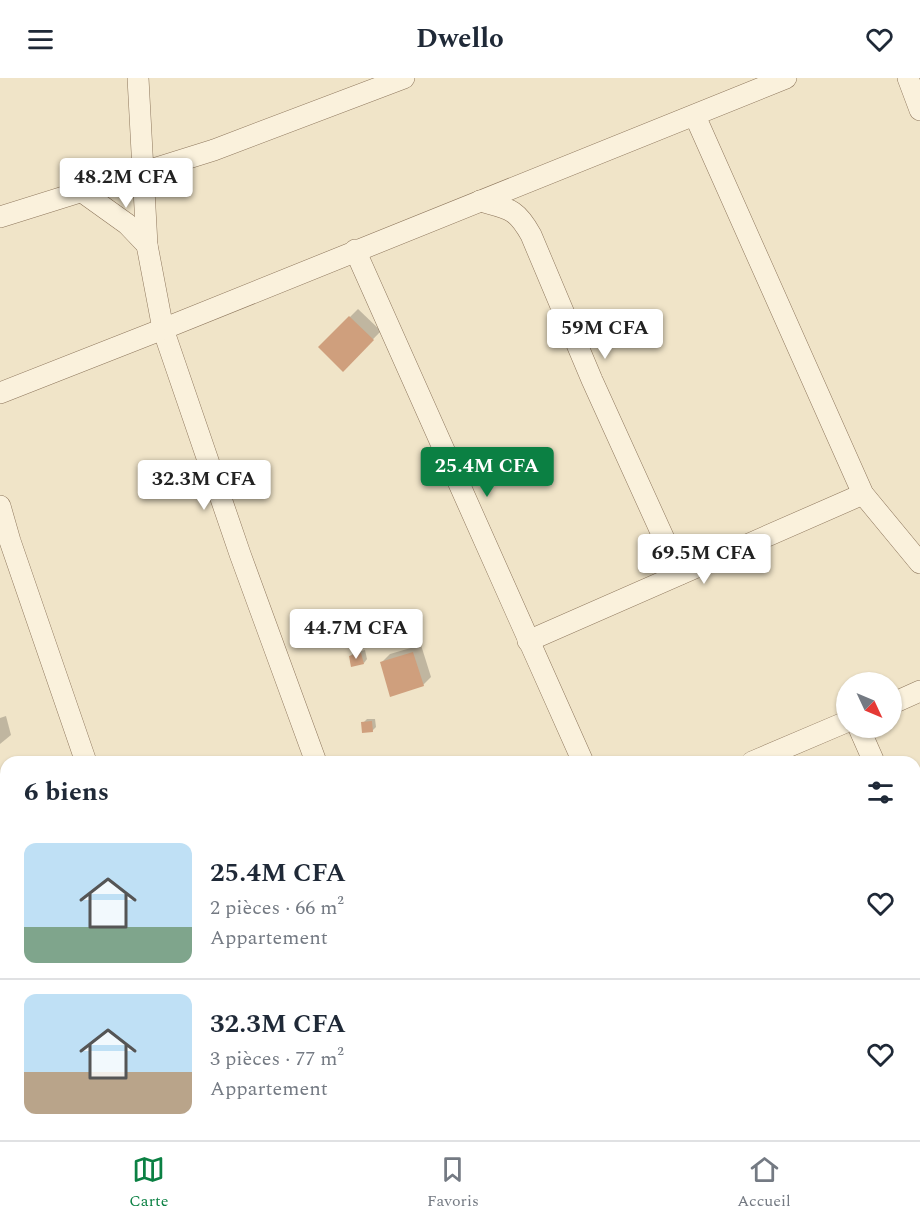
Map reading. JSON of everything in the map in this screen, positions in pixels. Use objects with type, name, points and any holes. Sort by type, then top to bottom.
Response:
[{"type":"street","points":[[138,78],[147,245],[163,329],[240,554],[314,756]]},
{"type":"street","points":[[0,217],[214,150],[404,78]]},
{"type":"street","points":[[0,393],[786,78]]},
{"type":"street","points":[[909,78],[920,110]]},
{"type":"street","points":[[695,116],[864,494],[920,563]]},
{"type":"street","points":[[81,191],[128,224],[147,245]]},
{"type":"street","points":[[480,201],[511,209],[522,219],[531,235],[592,380],[680,574]]},
{"type":"street","points":[[355,250],[580,756]]},
{"type":"street","points":[[528,641],[864,494]]},
{"type":"street","points":[[0,506],[5,543],[84,756]]},
{"type":"street","points":[[902,699],[920,691]]},
{"type":"street","points":[[766,756],[836,726]]},
{"type":"street","points":[[863,738],[871,756]]},
{"type":"building","points":[[349,316],[374,340],[343,372],[318,347]]},
{"type":"building","points":[[413,652],[424,686],[390,697],[380,662]]},
{"type":"building","points":[[361,653],[364,664],[351,667],[349,656]]},
{"type":"building","points":[[372,721],[373,732],[362,733],[361,722]]}]
